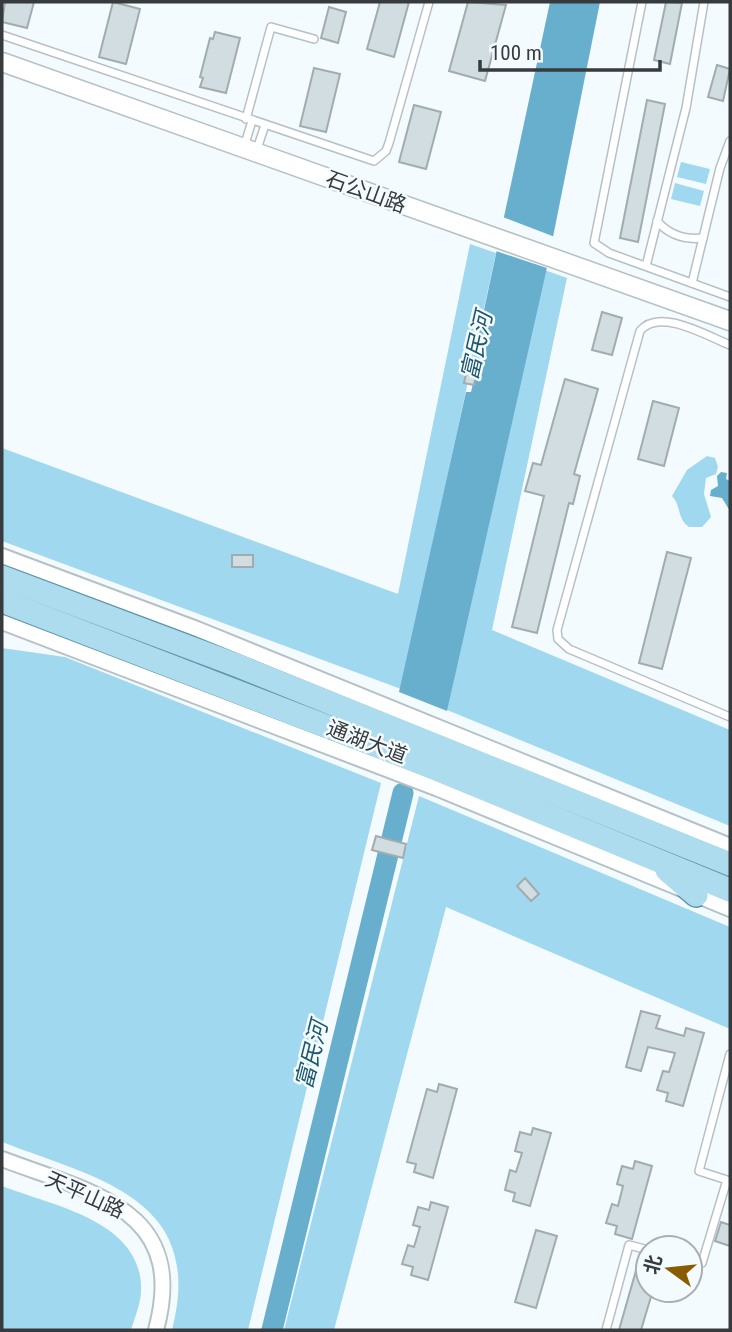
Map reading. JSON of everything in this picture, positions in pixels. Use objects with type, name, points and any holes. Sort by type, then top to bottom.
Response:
[{"type":"main road","points":[[2,563],[57,597]]},
{"type":"main road","name":"通湖大道","points":[[2,577],[302,691],[730,864]]},
{"type":"main road","name":"通湖大道","points":[[2,601],[649,855],[730,890]]},
{"type":"main road","points":[[649,855],[696,895]]},
{"type":"street","name":"石公山路","points":[[2,62],[730,321]]},
{"type":"street","points":[[2,556],[197,629],[730,846]]},
{"type":"street","points":[[2,622],[436,788],[730,909]]},
{"type":"street","name":"天平山路","points":[[2,1159],[95,1195],[129,1212],[154,1245],[160,1287]]},
{"type":"street","name":"天平山路","points":[[2,1167],[119,1215],[148,1249],[160,1287]]},
{"type":"street","points":[[148,1330],[160,1287]]},
{"type":"street","points":[[156,1330],[160,1287]]},
{"type":"lane","points":[[2,35],[374,161],[389,143],[429,2]]},
{"type":"lane","points":[[642,2],[594,243],[601,249],[730,297]]},
{"type":"lane","points":[[646,266],[685,108],[704,2]]},
{"type":"lane","points":[[250,150],[249,120],[271,27],[314,39]]},
{"type":"lane","points":[[250,150],[265,125]]},
{"type":"lane","points":[[692,283],[720,168],[730,141]]},
{"type":"lane","points":[[657,221],[664,229],[678,236],[703,238]]},
{"type":"lane","points":[[730,345],[664,321],[650,322],[640,331],[557,630],[558,639],[569,649],[730,717]]},
{"type":"lane","points":[[704,1257],[727,1180],[699,1171],[730,1054]]},
{"type":"lane","points":[[606,1330],[629,1245],[634,1246]]},
{"type":"shaded area","points":[[681,162],[710,169],[706,184],[677,177]]},
{"type":"shaded area","points":[[675,183],[704,191],[700,206],[671,199]]},
{"type":"shaded area","points":[[470,244],[496,253],[401,689],[2,541],[2,448],[398,594]]},
{"type":"shaded area","points":[[539,268],[567,278],[492,630],[730,730],[730,826],[447,710]]},
{"type":"shaded area","points":[[707,456],[715,458],[718,467],[716,474],[706,478],[704,494],[711,517],[702,527],[689,527],[672,496],[687,470]]},
{"type":"shaded area","points":[[2,648],[65,657],[381,783],[248,1330],[172,1330],[178,1286],[173,1250],[158,1222],[136,1200],[107,1183],[2,1142]]},
{"type":"shaded area","points":[[419,796],[730,927],[730,1029],[446,907],[334,1330],[284,1330]]},
{"type":"shaded area","points":[[2,1186],[92,1220],[112,1233],[128,1249],[138,1269],[141,1293],[131,1330],[2,1330]]},
{"type":"water","points":[[550,2],[600,2],[546,272],[447,711],[399,692],[466,392],[471,392],[477,367],[472,366]]},
{"type":"water","points":[[721,472],[727,473],[726,479],[730,481],[730,511],[722,498],[710,496],[711,490],[718,486],[717,476]]},
{"type":"pier","points":[[500,216],[555,237],[550,269],[493,250]]},
{"type":"building","points":[[5,2],[34,2],[27,28],[2,22]]},
{"type":"building","points":[[113,2],[140,9],[126,64],[99,57]]},
{"type":"building","points":[[380,2],[409,2],[394,57],[367,49]]},
{"type":"building","points":[[468,2],[506,5],[485,81],[449,71]]},
{"type":"building","points":[[666,2],[682,3],[670,64],[654,60]]},
{"type":"building","points":[[329,7],[346,12],[338,43],[321,38]]},
{"type":"building","points":[[215,32],[240,38],[226,93],[200,87],[210,38],[213,39]]},
{"type":"building","points":[[717,65],[730,69],[723,101],[708,97]]},
{"type":"building","points":[[314,68],[340,74],[326,132],[300,126]]},
{"type":"building","points":[[647,100],[665,104],[638,242],[620,238]]},
{"type":"building","points":[[414,105],[441,112],[426,169],[399,162]]},
{"type":"building","points":[[602,312],[622,318],[612,355],[592,350]]},
{"type":"building","points":[[469,361],[478,363],[474,385],[464,383]]},
{"type":"building","points":[[565,379],[598,389],[574,474],[580,476],[573,504],[569,503],[537,633],[512,627],[544,496],[525,491],[533,463],[541,465]]},
{"type":"building","points":[[653,401],[679,408],[664,466],[638,459]]},
{"type":"building","points":[[667,552],[691,558],[662,669],[639,663]]},
{"type":"building","points":[[232,555],[253,555],[253,567],[232,567]]},
{"type":"building","points":[[376,836],[406,844],[403,858],[372,850]]},
{"type":"building","points":[[525,878],[539,894],[531,901],[517,886]]},
{"type":"building","points":[[641,1011],[660,1016],[656,1028],[684,1036],[686,1028],[704,1033],[683,1106],[666,1101],[668,1093],[657,1090],[663,1071],[669,1072],[675,1053],[648,1047],[641,1071],[626,1067]]},
{"type":"building","points":[[439,1084],[457,1089],[433,1178],[414,1172],[416,1164],[407,1162],[427,1089],[437,1092]]},
{"type":"building","points":[[533,1128],[551,1133],[530,1206],[513,1201],[515,1193],[505,1190],[510,1170],[516,1172],[522,1153],[515,1151],[520,1132],[531,1135]]},
{"type":"building","points":[[635,1161],[652,1166],[632,1239],[615,1234],[617,1226],[606,1223],[612,1204],[618,1206],[623,1186],[617,1184],[622,1166],[633,1169]]},
{"type":"building","points":[[431,1202],[448,1207],[428,1280],[411,1275],[413,1267],[402,1264],[408,1245],[414,1247],[420,1227],[413,1225],[418,1207],[429,1210]]},
{"type":"building","points":[[721,1222],[730,1225],[730,1246],[715,1241]]},
{"type":"building","points":[[536,1230],[557,1236],[536,1308],[515,1302]]},
{"type":"building","points":[[634,1278],[634,1304],[649,1304],[641,1330],[619,1330]]},
{"type":"waterway","name":"富民河","points":[[272,1330],[403,793]]}]
